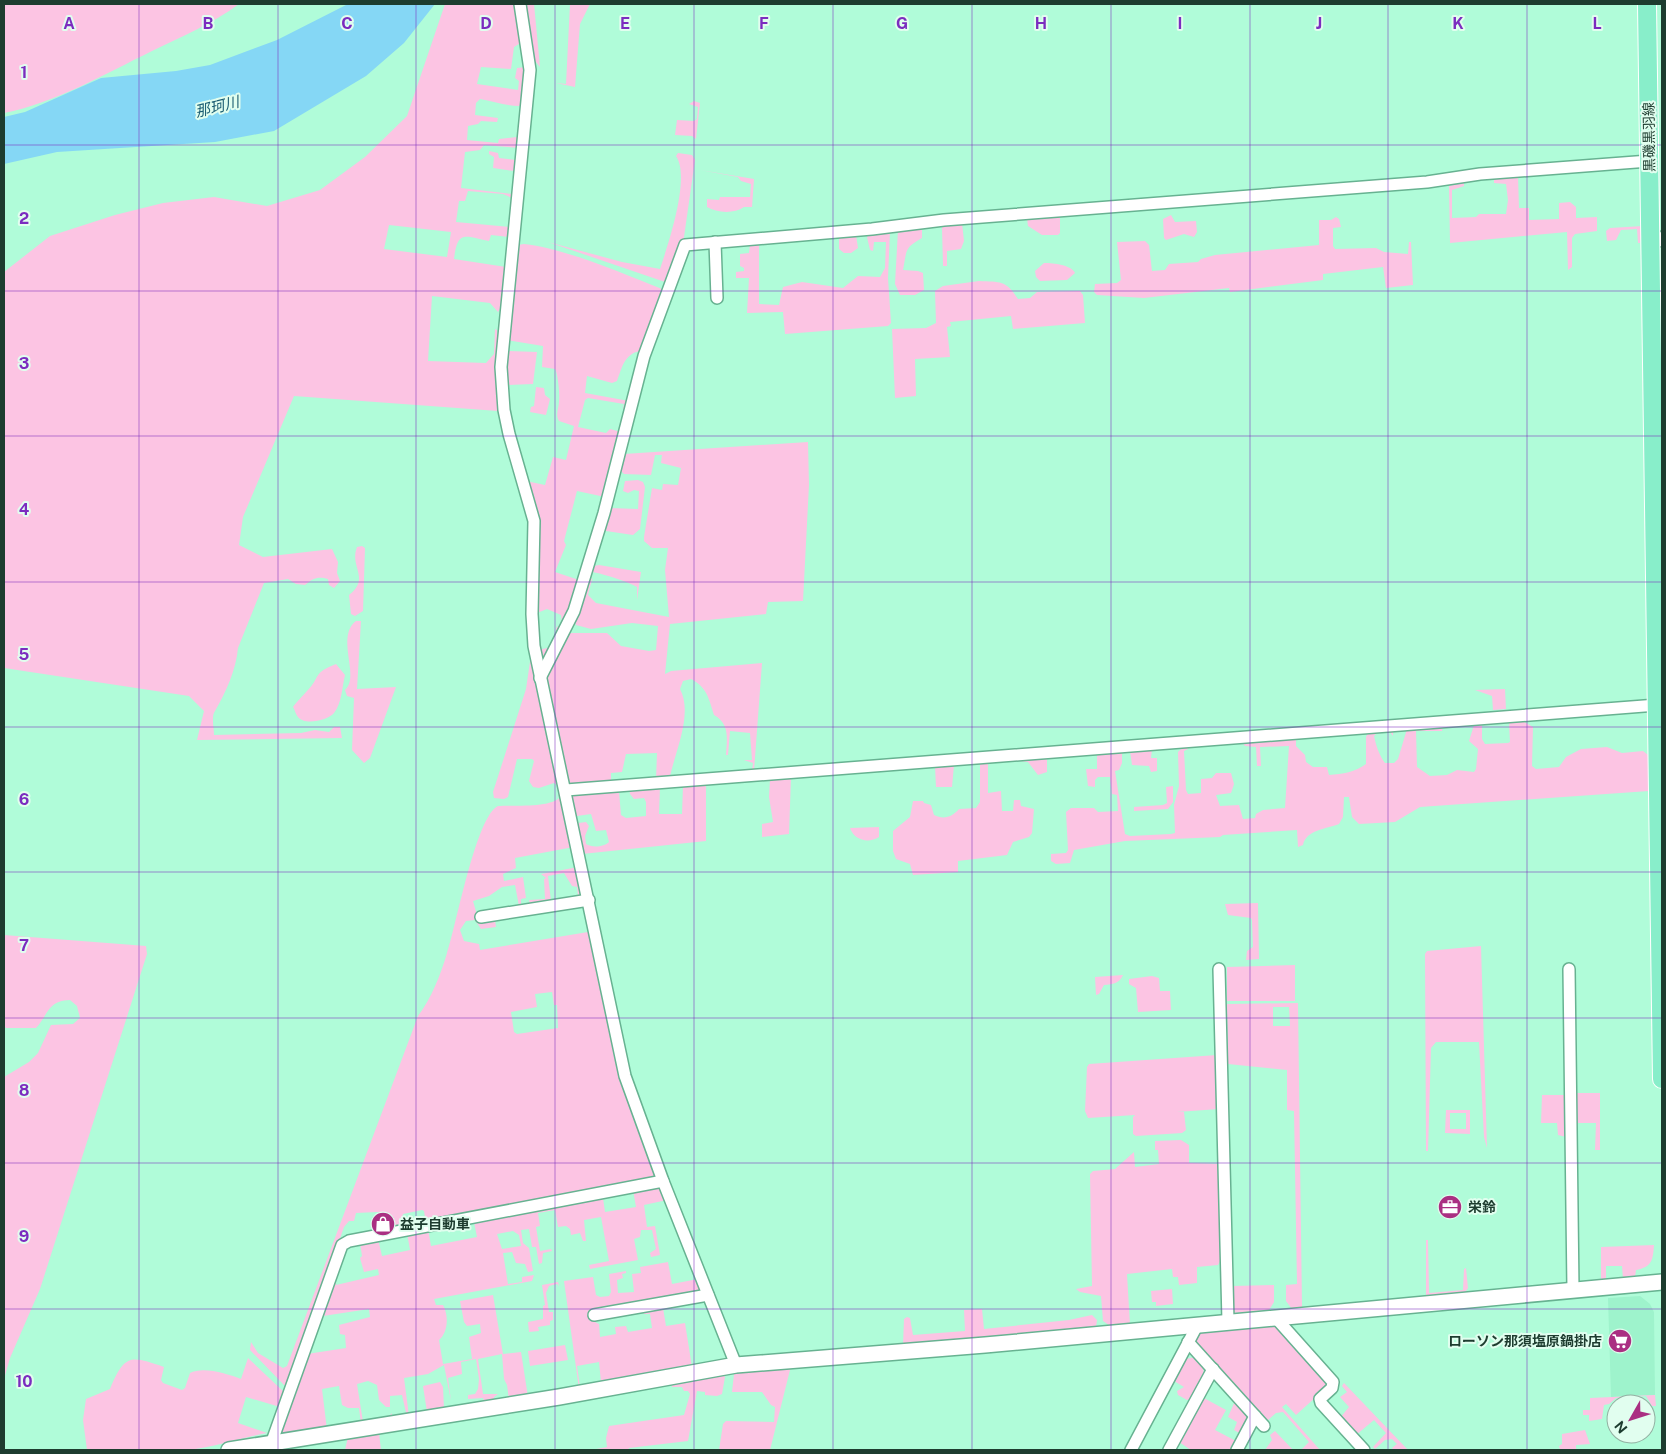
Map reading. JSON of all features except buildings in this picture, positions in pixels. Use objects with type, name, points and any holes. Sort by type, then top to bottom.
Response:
[{"type":"main road","name":"黒磯黒羽線","points":[[1647,4],[1650,161],[1656,236],[1662,1079]]},
{"type":"street","points":[[520,4],[530,70],[501,367],[509,434],[534,521],[532,614],[534,646],[625,1076],[663,1181],[736,1366]]},
{"type":"street","points":[[540,678],[574,611],[604,513],[644,356],[685,245],[872,229],[944,220],[1427,182],[1480,174],[1650,161]]},
{"type":"street","points":[[715,242],[717,298]]},
{"type":"street","points":[[566,790],[1658,705]]},
{"type":"street","points":[[481,918],[589,900]]},
{"type":"street","points":[[1219,969],[1228,1321]]},
{"type":"street","points":[[1569,969],[1574,1290]]},
{"type":"street","points":[[273,1446],[342,1245],[349,1241],[663,1181]]},
{"type":"street","points":[[229,1450],[273,1446],[736,1366],[985,1345],[1662,1282]]},
{"type":"street","points":[[594,1315],[708,1295]]},
{"type":"street","points":[[1275,1317],[1333,1382],[1332,1388],[1320,1399],[1321,1403],[1364,1450]]},
{"type":"street","points":[[1130,1450],[1198,1324]]},
{"type":"street","points":[[1188,1342],[1264,1426]]},
{"type":"street","points":[[1169,1450],[1213,1370]]},
{"type":"street","points":[[1237,1450],[1255,1416]]},
{"type":"shaded area","points":[[4,4],[239,4],[196,30],[80,87],[42,102],[4,113]]},
{"type":"shaded area","points":[[445,4],[518,4],[522,42],[514,47],[511,69],[481,67],[477,84],[518,90],[519,81],[515,78],[517,68],[526,67],[523,102],[519,106],[514,106],[480,99],[476,103],[475,115],[498,118],[497,122],[481,121],[478,124],[468,126],[467,140],[498,143],[499,139],[517,137],[519,140],[518,148],[484,145],[480,150],[465,152],[461,188],[512,194],[512,198],[503,194],[468,191],[465,201],[459,201],[456,222],[510,227],[509,237],[491,235],[489,241],[463,237],[458,243],[454,259],[506,267],[501,307],[498,312],[490,303],[432,296],[428,361],[486,363],[494,354],[495,329],[497,330],[500,404],[498,411],[294,396],[243,517],[239,545],[263,557],[332,549],[338,562],[337,573],[340,581],[334,588],[329,585],[328,579],[321,578],[313,579],[305,585],[296,584],[288,579],[264,583],[238,648],[230,681],[214,713],[214,735],[301,733],[315,730],[329,732],[334,727],[340,727],[342,738],[197,740],[204,711],[189,696],[4,668],[4,272],[50,236],[115,215],[163,203],[214,197],[267,206],[320,190],[365,157],[407,116]],"holes":[[[389,225],[451,232],[447,257],[384,249]]]},
{"type":"shaded area","points":[[523,4],[534,4],[540,67],[531,56]]},
{"type":"shaded area","points":[[570,4],[590,4],[580,24],[575,87],[556,83],[566,84]]},
{"type":"shaded area","points":[[694,101],[700,103],[696,139],[692,136],[675,135],[677,120],[694,121],[697,119],[698,107],[689,104]]},
{"type":"shaded area","points":[[489,151],[498,153],[499,158],[516,160],[514,171],[493,168],[494,157],[489,154]]},
{"type":"shaded area","points":[[678,153],[692,155],[695,160],[683,244],[668,281],[665,282],[548,242],[622,262],[660,269],[673,228],[680,195],[680,166],[676,156]]},
{"type":"shaded area","points":[[700,170],[754,179],[752,207],[744,207],[726,212],[716,211],[707,207],[707,199],[719,200],[720,197],[750,197],[751,184],[741,181],[738,177]]},
{"type":"shaded area","points":[[1494,176],[1518,176],[1519,208],[1529,208],[1529,220],[1559,219],[1559,203],[1570,202],[1576,207],[1576,218],[1597,217],[1597,231],[1575,234],[1572,238],[1572,267],[1568,270],[1567,232],[1450,243],[1449,186],[1464,183],[1464,186],[1452,190],[1452,218],[1476,217],[1479,214],[1506,214],[1508,200],[1506,184],[1494,183]]},
{"type":"shaded area","points":[[1171,215],[1175,222],[1196,221],[1197,232],[1194,237],[1184,234],[1166,240],[1164,238],[1163,219]]},
{"type":"shaded area","points":[[1060,217],[1060,233],[1058,235],[1042,235],[1028,226],[1027,218]]},
{"type":"shaded area","points":[[1336,217],[1339,219],[1341,227],[1333,228],[1333,246],[1335,249],[1376,248],[1384,252],[1408,254],[1409,242],[1411,242],[1413,285],[1386,288],[1383,267],[1323,274],[1323,280],[1230,292],[1229,288],[1144,298],[1097,295],[1094,292],[1095,284],[1117,283],[1121,280],[1117,242],[1145,241],[1149,245],[1152,271],[1165,270],[1169,264],[1198,262],[1201,259],[1215,255],[1319,245],[1319,220],[1331,220]]},
{"type":"shaded area","points":[[962,223],[964,241],[961,249],[947,251],[947,266],[943,266],[942,228],[945,224]]},
{"type":"shaded area","points":[[1643,226],[1640,243],[1638,243],[1637,229],[1621,230],[1616,240],[1607,241],[1606,231],[1610,228]]},
{"type":"shaded area","points":[[922,228],[922,238],[912,244],[907,250],[903,270],[923,273],[924,290],[915,295],[900,295],[895,284],[898,230]]},
{"type":"shaded area","points":[[890,231],[888,278],[891,323],[888,326],[785,334],[783,312],[747,313],[749,278],[736,278],[736,272],[744,271],[744,268],[740,266],[740,254],[749,253],[750,243],[759,241],[759,304],[779,305],[783,287],[802,282],[843,288],[858,276],[880,277],[885,268],[886,242],[874,242],[873,251],[870,250],[867,237],[870,232]]},
{"type":"shaded area","points":[[856,235],[858,248],[851,253],[844,253],[839,249],[839,236]]},
{"type":"shaded area","points":[[524,244],[558,251],[594,262],[662,289],[663,293],[640,351],[627,358],[617,381],[612,383],[587,376],[585,393],[629,401],[626,409],[623,409],[624,404],[588,398],[585,400],[578,427],[606,433],[610,429],[621,432],[605,497],[577,491],[564,541],[566,545],[555,572],[579,580],[569,615],[556,641],[556,628],[562,623],[561,615],[547,609],[537,613],[526,481],[545,485],[553,457],[566,460],[574,426],[559,421],[557,414],[559,394],[557,375],[555,369],[542,367],[543,346],[506,340],[518,245]]},
{"type":"shaded area","points":[[1044,263],[1066,266],[1075,273],[1067,280],[1040,281],[1036,277],[1035,271]]},
{"type":"shaded area","points":[[979,281],[1002,283],[1010,288],[1018,299],[1030,298],[1037,292],[1080,291],[1083,295],[1085,323],[1013,329],[1011,316],[950,322],[951,326],[947,327],[950,357],[915,359],[916,396],[895,398],[892,329],[926,328],[936,323],[935,291],[943,286]]},
{"type":"shaded area","points":[[509,351],[537,352],[533,384],[507,385],[505,355]]},
{"type":"shaded area","points":[[536,387],[544,388],[545,395],[550,399],[546,415],[530,412],[531,407],[534,406]]},
{"type":"shaded area","points":[[808,442],[809,485],[803,601],[768,602],[766,614],[670,624],[665,674],[671,671],[762,663],[754,771],[752,771],[753,763],[744,760],[752,760],[750,733],[730,731],[728,755],[726,755],[727,738],[725,727],[714,715],[707,694],[701,686],[691,679],[683,681],[680,689],[684,699],[684,720],[670,776],[668,779],[656,780],[657,753],[626,754],[622,772],[611,773],[611,790],[619,792],[621,815],[626,818],[646,816],[646,802],[644,798],[634,799],[630,794],[629,788],[660,786],[659,814],[682,814],[683,786],[706,785],[706,841],[582,854],[579,846],[515,858],[516,868],[503,874],[504,881],[523,877],[526,898],[521,899],[521,906],[519,906],[515,885],[502,887],[489,896],[473,901],[479,922],[495,920],[496,927],[481,929],[475,920],[466,921],[460,930],[464,941],[479,944],[480,950],[591,933],[623,1083],[657,1176],[654,1179],[623,1186],[603,1198],[605,1212],[636,1207],[633,1190],[657,1185],[663,1188],[667,1200],[644,1205],[647,1227],[655,1226],[660,1255],[651,1257],[650,1253],[656,1249],[652,1230],[641,1230],[640,1237],[634,1239],[638,1260],[590,1269],[589,1265],[609,1261],[601,1217],[584,1220],[586,1241],[583,1241],[580,1233],[571,1235],[570,1229],[566,1226],[558,1227],[555,1210],[538,1213],[540,1226],[536,1227],[540,1251],[551,1249],[552,1251],[543,1253],[542,1263],[539,1264],[536,1247],[532,1247],[529,1229],[521,1230],[523,1243],[529,1248],[533,1271],[528,1272],[525,1264],[516,1263],[512,1252],[503,1253],[508,1284],[522,1282],[522,1277],[534,1275],[532,1281],[434,1299],[436,1305],[443,1305],[446,1314],[446,1328],[439,1340],[443,1364],[472,1359],[469,1337],[481,1333],[480,1324],[467,1326],[464,1322],[460,1301],[493,1295],[503,1354],[521,1352],[528,1397],[509,1400],[507,1385],[504,1379],[502,1354],[478,1359],[483,1394],[498,1394],[494,1397],[493,1403],[485,1404],[483,1398],[468,1399],[468,1395],[475,1394],[478,1389],[479,1379],[476,1359],[461,1362],[462,1374],[448,1378],[451,1401],[444,1365],[428,1374],[404,1378],[409,1416],[407,1417],[402,1395],[390,1396],[390,1407],[386,1407],[379,1400],[377,1385],[368,1381],[357,1384],[363,1422],[387,1418],[392,1413],[391,1419],[361,1424],[359,1408],[348,1408],[342,1405],[339,1386],[322,1389],[327,1430],[280,1436],[279,1430],[307,1354],[346,1348],[345,1335],[340,1334],[339,1325],[370,1317],[369,1309],[323,1316],[320,1314],[336,1268],[336,1285],[379,1275],[378,1269],[364,1272],[360,1258],[362,1256],[360,1243],[378,1239],[382,1256],[410,1250],[407,1233],[428,1229],[431,1246],[477,1237],[474,1222],[441,1226],[426,1224],[424,1211],[422,1210],[403,1214],[399,1229],[392,1229],[389,1215],[377,1212],[356,1213],[354,1221],[349,1221],[344,1227],[288,1386],[284,1385],[250,1350],[251,1342],[258,1353],[283,1368],[287,1366],[418,1016],[431,994],[442,969],[475,850],[490,814],[498,806],[539,805],[559,798],[557,785],[554,783],[539,788],[533,787],[529,781],[534,761],[532,759],[517,759],[508,797],[504,799],[494,798],[493,792],[526,689],[531,655],[538,650],[561,645],[569,633],[607,633],[621,646],[649,651],[656,650],[658,626],[632,623],[591,629],[576,625],[574,621],[590,577],[592,579],[588,595],[596,603],[669,617],[665,570],[668,548],[652,548],[644,541],[644,537],[652,488],[662,490],[663,484],[678,485],[681,468],[661,463],[662,455],[655,455],[651,475],[624,474],[620,470],[624,454]],"holes":[[[591,814],[596,831],[606,830],[609,842],[604,845],[586,844],[585,836],[589,826],[586,822],[571,824],[570,817]],[[552,992],[554,1005],[557,1005],[558,1028],[517,1034],[514,1032],[511,1012],[537,1007],[535,994]],[[513,1231],[519,1235],[521,1246],[502,1249],[497,1234]]]},
{"type":"shaded area","points":[[638,480],[643,482],[645,487],[640,529],[633,535],[606,531],[604,528],[610,508],[638,509],[639,491],[634,490],[628,493],[623,491],[625,481]]},
{"type":"shaded area","points":[[362,546],[365,548],[363,611],[355,616],[351,614],[349,595],[358,583],[359,578],[355,554],[357,547]]},
{"type":"shaded area","points":[[599,565],[641,572],[637,600],[637,587],[615,578],[591,572],[594,566]]},
{"type":"shaded area","points":[[356,621],[361,621],[357,689],[396,687],[370,758],[364,763],[352,750],[354,698],[347,696],[345,690],[351,676],[348,637],[350,628]]},
{"type":"shaded area","points":[[336,664],[345,675],[337,709],[331,716],[322,720],[311,722],[301,720],[293,707],[323,670]]},
{"type":"shaded area","points":[[1505,689],[1506,709],[1493,710],[1492,696],[1475,690]]},
{"type":"shaded area","points":[[1521,720],[1533,727],[1532,766],[1536,769],[1559,767],[1566,757],[1581,749],[1607,747],[1622,753],[1643,751],[1648,755],[1649,791],[1420,807],[1395,822],[1359,824],[1352,817],[1349,797],[1344,797],[1343,817],[1339,824],[1312,833],[1303,845],[1298,847],[1297,830],[1223,835],[1220,837],[1125,841],[1074,850],[1070,863],[1056,864],[1051,861],[1051,854],[1066,853],[1068,850],[1066,812],[1071,808],[1094,808],[1098,812],[1118,811],[1117,795],[1112,794],[1110,777],[1098,777],[1095,780],[1095,787],[1088,786],[1086,769],[1097,769],[1097,754],[1122,752],[1122,763],[1119,770],[1115,771],[1125,834],[1130,836],[1171,834],[1175,833],[1174,805],[1179,786],[1178,752],[1184,746],[1188,746],[1188,749],[1184,751],[1186,790],[1188,794],[1201,793],[1201,779],[1212,778],[1216,773],[1231,773],[1234,784],[1231,793],[1216,795],[1220,806],[1239,805],[1243,819],[1255,818],[1256,814],[1263,810],[1285,808],[1289,746],[1260,747],[1261,766],[1257,766],[1256,747],[1245,746],[1241,741],[1296,738],[1296,746],[1305,755],[1306,762],[1313,767],[1327,767],[1329,775],[1349,772],[1366,764],[1366,737],[1369,731],[1393,729],[1393,736],[1390,732],[1377,733],[1374,736],[1378,750],[1385,763],[1394,763],[1398,759],[1407,729],[1443,725],[1442,731],[1416,731],[1417,767],[1430,776],[1447,775],[1457,770],[1474,772],[1476,769],[1478,749],[1469,741],[1475,722]],"holes":[[[1509,723],[1510,742],[1485,744],[1482,739],[1482,724]]]},
{"type":"shaded area","points":[[1152,749],[1151,758],[1157,758],[1157,771],[1151,772],[1149,766],[1132,765],[1130,751]]},
{"type":"shaded area","points":[[1047,756],[1047,772],[1038,775],[1028,762],[1020,761],[1020,760]]},
{"type":"shaded area","points":[[980,762],[988,762],[988,793],[1001,791],[1002,811],[1013,811],[1014,800],[1020,800],[1021,806],[1034,809],[1032,833],[1029,837],[1013,842],[1007,855],[958,861],[958,872],[913,875],[910,864],[896,859],[893,851],[893,831],[910,817],[913,801],[923,801],[931,805],[934,815],[941,817],[951,816],[959,809],[976,808],[980,802]]},
{"type":"shaded area","points":[[954,765],[952,787],[936,787],[935,766]]},
{"type":"shaded area","points":[[791,777],[789,834],[762,837],[762,824],[773,822],[769,797],[770,779]]},
{"type":"shaded area","points":[[1173,786],[1173,802],[1168,809],[1134,811],[1134,807],[1163,805],[1167,803],[1166,787]]},
{"type":"shaded area","points":[[879,827],[879,837],[870,840],[858,838],[850,828]]},
{"type":"shaded area","points":[[578,867],[582,894],[578,895],[577,887],[572,886],[564,873],[548,876],[551,901],[530,904],[529,900],[545,899],[544,879],[546,878],[541,874]]},
{"type":"shaded area","points":[[1258,903],[1259,959],[1246,960],[1247,951],[1253,947],[1252,920],[1251,918],[1228,915],[1225,904]]},
{"type":"shaded area","points":[[4,935],[146,946],[147,954],[40,1289],[10,1358],[4,1379],[4,1077],[29,1062],[38,1053],[51,1025],[73,1024],[80,1018],[77,1006],[70,1000],[57,1003],[49,1009],[36,1028],[6,1028],[4,1026]]},
{"type":"shaded area","points":[[1481,946],[1487,1148],[1484,1137],[1479,1042],[1436,1042],[1431,1048],[1428,1151],[1426,1151],[1425,954],[1427,951]]},
{"type":"shaded area","points":[[1295,965],[1295,1001],[1227,1001],[1227,967]]},
{"type":"shaded area","points":[[1123,975],[1118,982],[1104,985],[1099,994],[1096,995],[1095,977]]},
{"type":"shaded area","points":[[1152,976],[1159,978],[1160,991],[1170,991],[1171,1010],[1138,1012],[1136,988],[1129,984],[1129,979]]},
{"type":"shaded area","points":[[1298,1003],[1302,1308],[1292,1309],[1286,1301],[1286,1285],[1297,1284],[1294,1111],[1287,1110],[1287,1070],[1228,1064],[1227,1004]],"holes":[[[1273,1007],[1289,1007],[1290,1026],[1273,1026]]]},
{"type":"shaded area","points":[[1217,1055],[1219,1109],[1177,1112],[1184,1112],[1186,1130],[1182,1133],[1136,1136],[1133,1134],[1133,1117],[1135,1115],[1088,1118],[1085,1111],[1087,1067],[1089,1064]]},
{"type":"shaded area","points":[[1576,1093],[1600,1093],[1600,1150],[1595,1150],[1596,1123],[1576,1123]]},
{"type":"shaded area","points":[[1542,1095],[1566,1095],[1566,1137],[1558,1135],[1557,1123],[1541,1123]]},
{"type":"shaded area","points":[[1446,1110],[1470,1110],[1470,1134],[1445,1133]],"holes":[[[1450,1113],[1466,1113],[1466,1129],[1450,1129]]]},
{"type":"shaded area","points":[[1181,1140],[1189,1145],[1189,1163],[1218,1164],[1221,1259],[1218,1265],[1197,1267],[1197,1283],[1179,1285],[1178,1277],[1173,1277],[1172,1269],[1127,1274],[1130,1325],[1112,1327],[1103,1321],[1101,1296],[1080,1292],[1076,1289],[1092,1286],[1090,1174],[1093,1171],[1115,1169],[1134,1152],[1135,1167],[1159,1164],[1158,1150],[1155,1150],[1155,1141]]},
{"type":"shaded area","points":[[1426,1240],[1428,1240],[1429,1293],[1463,1290],[1464,1269],[1466,1268],[1468,1288],[1464,1294],[1426,1297]]},
{"type":"shaded area","points":[[1654,1245],[1651,1262],[1645,1267],[1636,1270],[1635,1277],[1623,1279],[1622,1266],[1606,1266],[1606,1280],[1601,1280],[1601,1247]]},
{"type":"shaded area","points":[[668,1262],[672,1284],[698,1279],[702,1291],[592,1312],[593,1321],[599,1324],[600,1337],[616,1334],[615,1327],[626,1326],[628,1332],[652,1328],[650,1314],[644,1314],[643,1311],[663,1308],[666,1326],[685,1323],[692,1367],[601,1382],[599,1362],[577,1366],[579,1389],[564,1281],[593,1277],[596,1295],[600,1297],[609,1296],[611,1292],[609,1274],[626,1271],[626,1273],[622,1274],[623,1278],[617,1280],[618,1293],[634,1292],[632,1274],[641,1273],[640,1267]]},
{"type":"shaded area","points":[[558,1282],[559,1286],[557,1284],[549,1286],[546,1293],[549,1312],[553,1312],[553,1320],[550,1321],[550,1325],[538,1327],[539,1331],[529,1332],[528,1322],[543,1319],[543,1306],[545,1305],[542,1285]]},
{"type":"shaded area","points":[[1274,1285],[1274,1302],[1269,1310],[1233,1313],[1233,1286]]},
{"type":"shaded area","points":[[1172,1289],[1173,1304],[1156,1306],[1156,1302],[1152,1302],[1151,1291]]},
{"type":"shaded area","points":[[1640,1296],[1650,1304],[1654,1312],[1655,1394],[1611,1394],[1608,1298]]},
{"type":"shaded area","points":[[982,1309],[984,1329],[1069,1320],[1092,1315],[1097,1320],[1096,1327],[1093,1330],[903,1345],[904,1319],[907,1317],[910,1318],[913,1335],[965,1331],[964,1310]]},
{"type":"shaded area","points":[[1273,1322],[1326,1381],[1327,1387],[1296,1415],[1286,1404],[1282,1407],[1320,1450],[1301,1450],[1309,1442],[1283,1412],[1276,1413],[1267,1421],[1193,1342],[1201,1329]]},
{"type":"shaded area","points":[[565,1345],[568,1360],[530,1366],[528,1351]]},
{"type":"shaded area","points":[[1196,1357],[1203,1368],[1203,1378],[1191,1399],[1187,1400],[1178,1395],[1177,1391],[1184,1387],[1174,1381],[1185,1359]]},
{"type":"shaded area","points":[[248,1358],[285,1393],[280,1407],[246,1397],[238,1423],[267,1433],[188,1450],[150,1452],[87,1450],[83,1420],[86,1399],[110,1389],[120,1369],[130,1360],[144,1361],[164,1367],[161,1380],[163,1383],[182,1390],[185,1388],[190,1373],[195,1371],[216,1372],[241,1379]]},
{"type":"shaded area","points":[[791,1366],[770,1450],[719,1450],[723,1424],[726,1421],[774,1422],[775,1407],[771,1405],[762,1392],[732,1392],[734,1374],[737,1370]]},
{"type":"shaded area","points":[[722,1373],[725,1377],[722,1394],[717,1396],[705,1395],[705,1392],[697,1391],[688,1441],[629,1448],[628,1450],[591,1450],[607,1447],[606,1438],[609,1426],[684,1415],[690,1394],[688,1391],[684,1391],[682,1387],[672,1387],[671,1383]]},
{"type":"shaded area","points":[[440,1382],[443,1387],[444,1409],[427,1412],[423,1386]]},
{"type":"shaded area","points":[[1344,1383],[1408,1450],[1394,1450],[1392,1448],[1397,1444],[1392,1439],[1385,1440],[1375,1449],[1373,1447],[1386,1433],[1374,1420],[1356,1435],[1340,1418],[1349,1407],[1340,1397],[1347,1392],[1342,1386]]},
{"type":"shaded area","points":[[1202,1397],[1226,1410],[1215,1430],[1236,1441],[1231,1450],[1191,1450],[1179,1442]]},
{"type":"shaded area","points":[[1606,1397],[1602,1419],[1589,1421],[1589,1415],[1583,1415],[1583,1410],[1590,1410],[1590,1398]]},
{"type":"shaded area","points":[[1235,1401],[1247,1416],[1241,1434],[1234,1430],[1237,1422],[1228,1417]]},
{"type":"shaded area","points":[[1585,1430],[1590,1444],[1576,1445],[1576,1450],[1560,1450],[1562,1434]]},
{"type":"shaded area","points":[[1275,1431],[1293,1450],[1265,1450],[1272,1440],[1270,1435]]},
{"type":"shaded area","points":[[379,1433],[381,1450],[345,1450],[348,1437]]},
{"type":"water","name":"那珂川","points":[[348,4],[435,4],[404,43],[366,76],[274,131],[215,142],[57,152],[4,164],[4,117],[25,112],[101,78],[176,71],[210,65],[277,40]]},
{"type":"place","name":"栄鈴","points":[[1450,1207]]},
{"type":"place","name":"益子自動車","points":[[383,1224]]},
{"type":"place","name":"ローソン那須塩原鍋掛店","points":[[1620,1341]]}]
